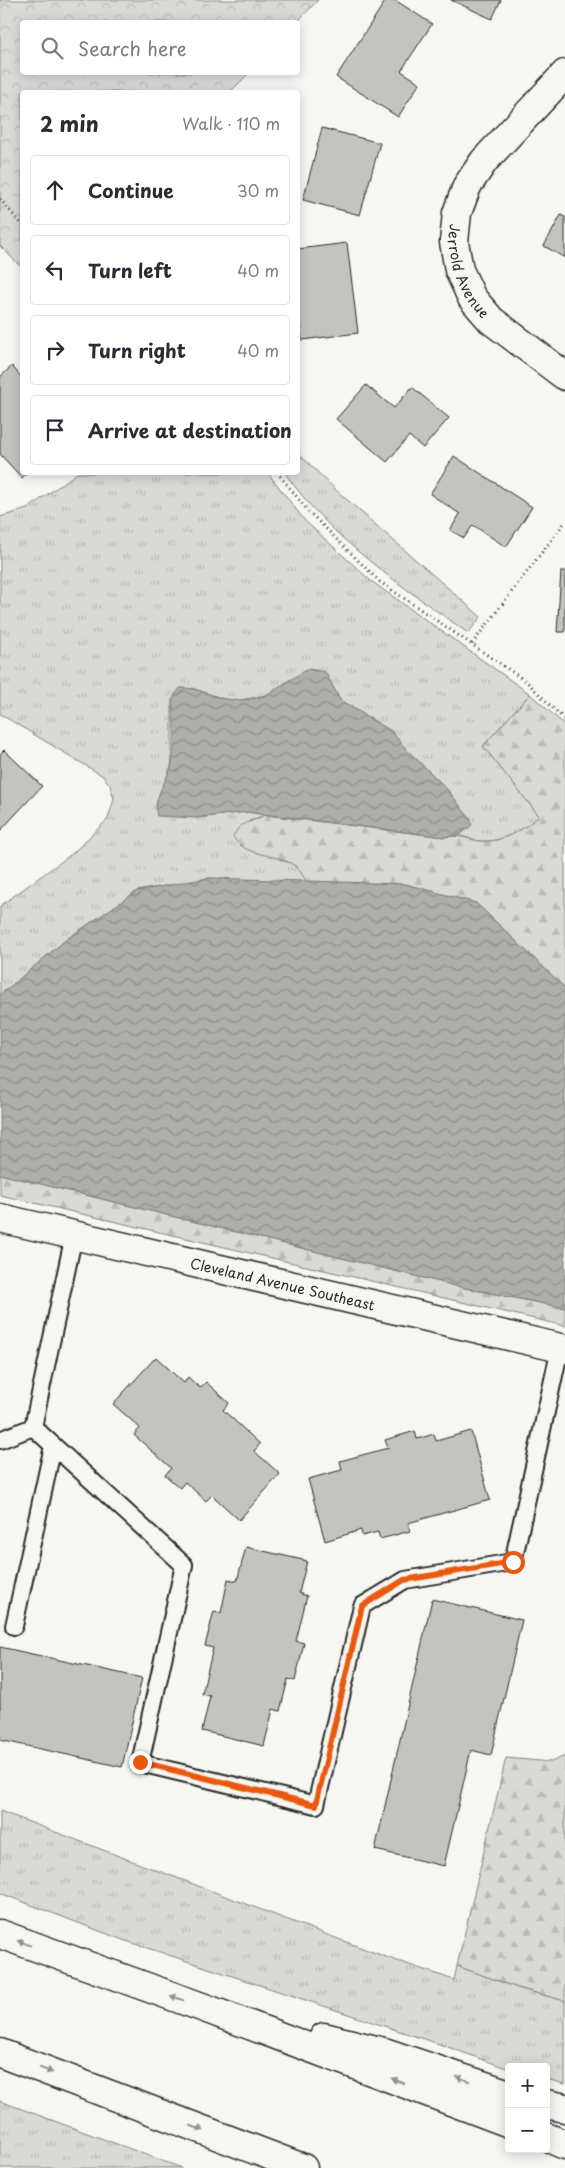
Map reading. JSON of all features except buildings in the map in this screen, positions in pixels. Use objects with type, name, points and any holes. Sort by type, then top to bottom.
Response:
[{"type":"main road","name":"Jerrold Avenue","points":[[565,74],[484,162],[467,186],[457,213],[454,242],[459,270],[472,298],[491,320],[565,376]]},
{"type":"main road","name":"Cleveland Avenue Southeast","points":[[0,1218],[563,1348]]},
{"type":"main road","points":[[0,1934],[202,2007],[505,2121]]},
{"type":"main road","points":[[202,2007],[384,2052],[505,2093]]},
{"type":"main road","points":[[0,2053],[303,2168]]},
{"type":"main road","points":[[550,2105],[565,2108]]},
{"type":"main road","points":[[550,2139],[565,2145]]},
{"type":"lane","points":[[34,1427],[74,1235]]},
{"type":"lane","points":[[34,1427],[184,1564],[140,1762],[316,1805],[362,1606],[404,1580],[513,1562],[563,1348]]},
{"type":"lane","points":[[0,1440],[34,1427]]},
{"type":"lane","points":[[14,1626],[53,1446]]},
{"type":"path","points":[[0,199],[20,223]]},
{"type":"path","points":[[279,475],[308,511],[380,582],[527,682],[565,720]]},
{"type":"path","points":[[472,644],[565,522]]},
{"type":"green space","points":[[0,0],[318,0],[299,20],[20,20],[20,75],[247,75],[232,90],[20,90],[20,266],[0,246]]},
{"type":"green space","points":[[300,455],[337,491],[481,617],[468,633],[418,598],[369,560],[324,520],[286,475],[300,475]]},
{"type":"green space","points":[[74,475],[270,475],[305,521],[371,581],[530,694],[483,746],[540,817],[506,837],[490,841],[473,840],[459,835],[468,829],[470,819],[447,789],[407,750],[391,731],[340,700],[325,672],[289,680],[266,695],[240,700],[224,699],[192,688],[172,700],[171,767],[159,795],[196,818],[247,812],[265,815],[249,821],[280,860],[291,863],[300,871],[307,882],[209,878],[137,891],[67,939],[0,995],[0,906],[73,853],[108,819],[114,799],[110,785],[103,776],[0,714],[0,517],[27,509]]},
{"type":"green space","points":[[530,694],[565,725],[565,988],[476,903],[405,884],[307,882],[299,870],[292,864],[285,860],[244,848],[233,836],[240,826],[265,815],[444,837],[459,837],[479,841],[503,838],[527,826],[539,816],[483,746]]},
{"type":"green space","points":[[0,1174],[460,1287],[565,1308],[565,1326],[0,1195]]},
{"type":"green space","points":[[565,1756],[565,2001],[518,1988],[457,1966],[506,1758],[551,1762]]},
{"type":"green space","points":[[0,1811],[386,1957],[454,1980],[457,1966],[518,1988],[565,2001],[565,2084],[550,2080],[550,2063],[505,2063],[505,2068],[123,1940],[0,1893]]},
{"type":"green space","points":[[0,2101],[182,2168],[0,2168]]},
{"type":"water","points":[[309,669],[325,672],[340,700],[391,731],[407,750],[447,789],[470,819],[472,825],[459,835],[444,837],[247,812],[196,818],[157,816],[156,803],[173,760],[172,700],[180,688],[197,690],[225,699],[252,699],[267,695]]},
{"type":"water","points":[[209,878],[405,884],[476,903],[565,988],[565,1308],[460,1287],[0,1174],[0,995],[67,939],[137,891]]},
{"type":"route","points":[[140,1762],[316,1805],[362,1606],[404,1580],[513,1562]]}]
